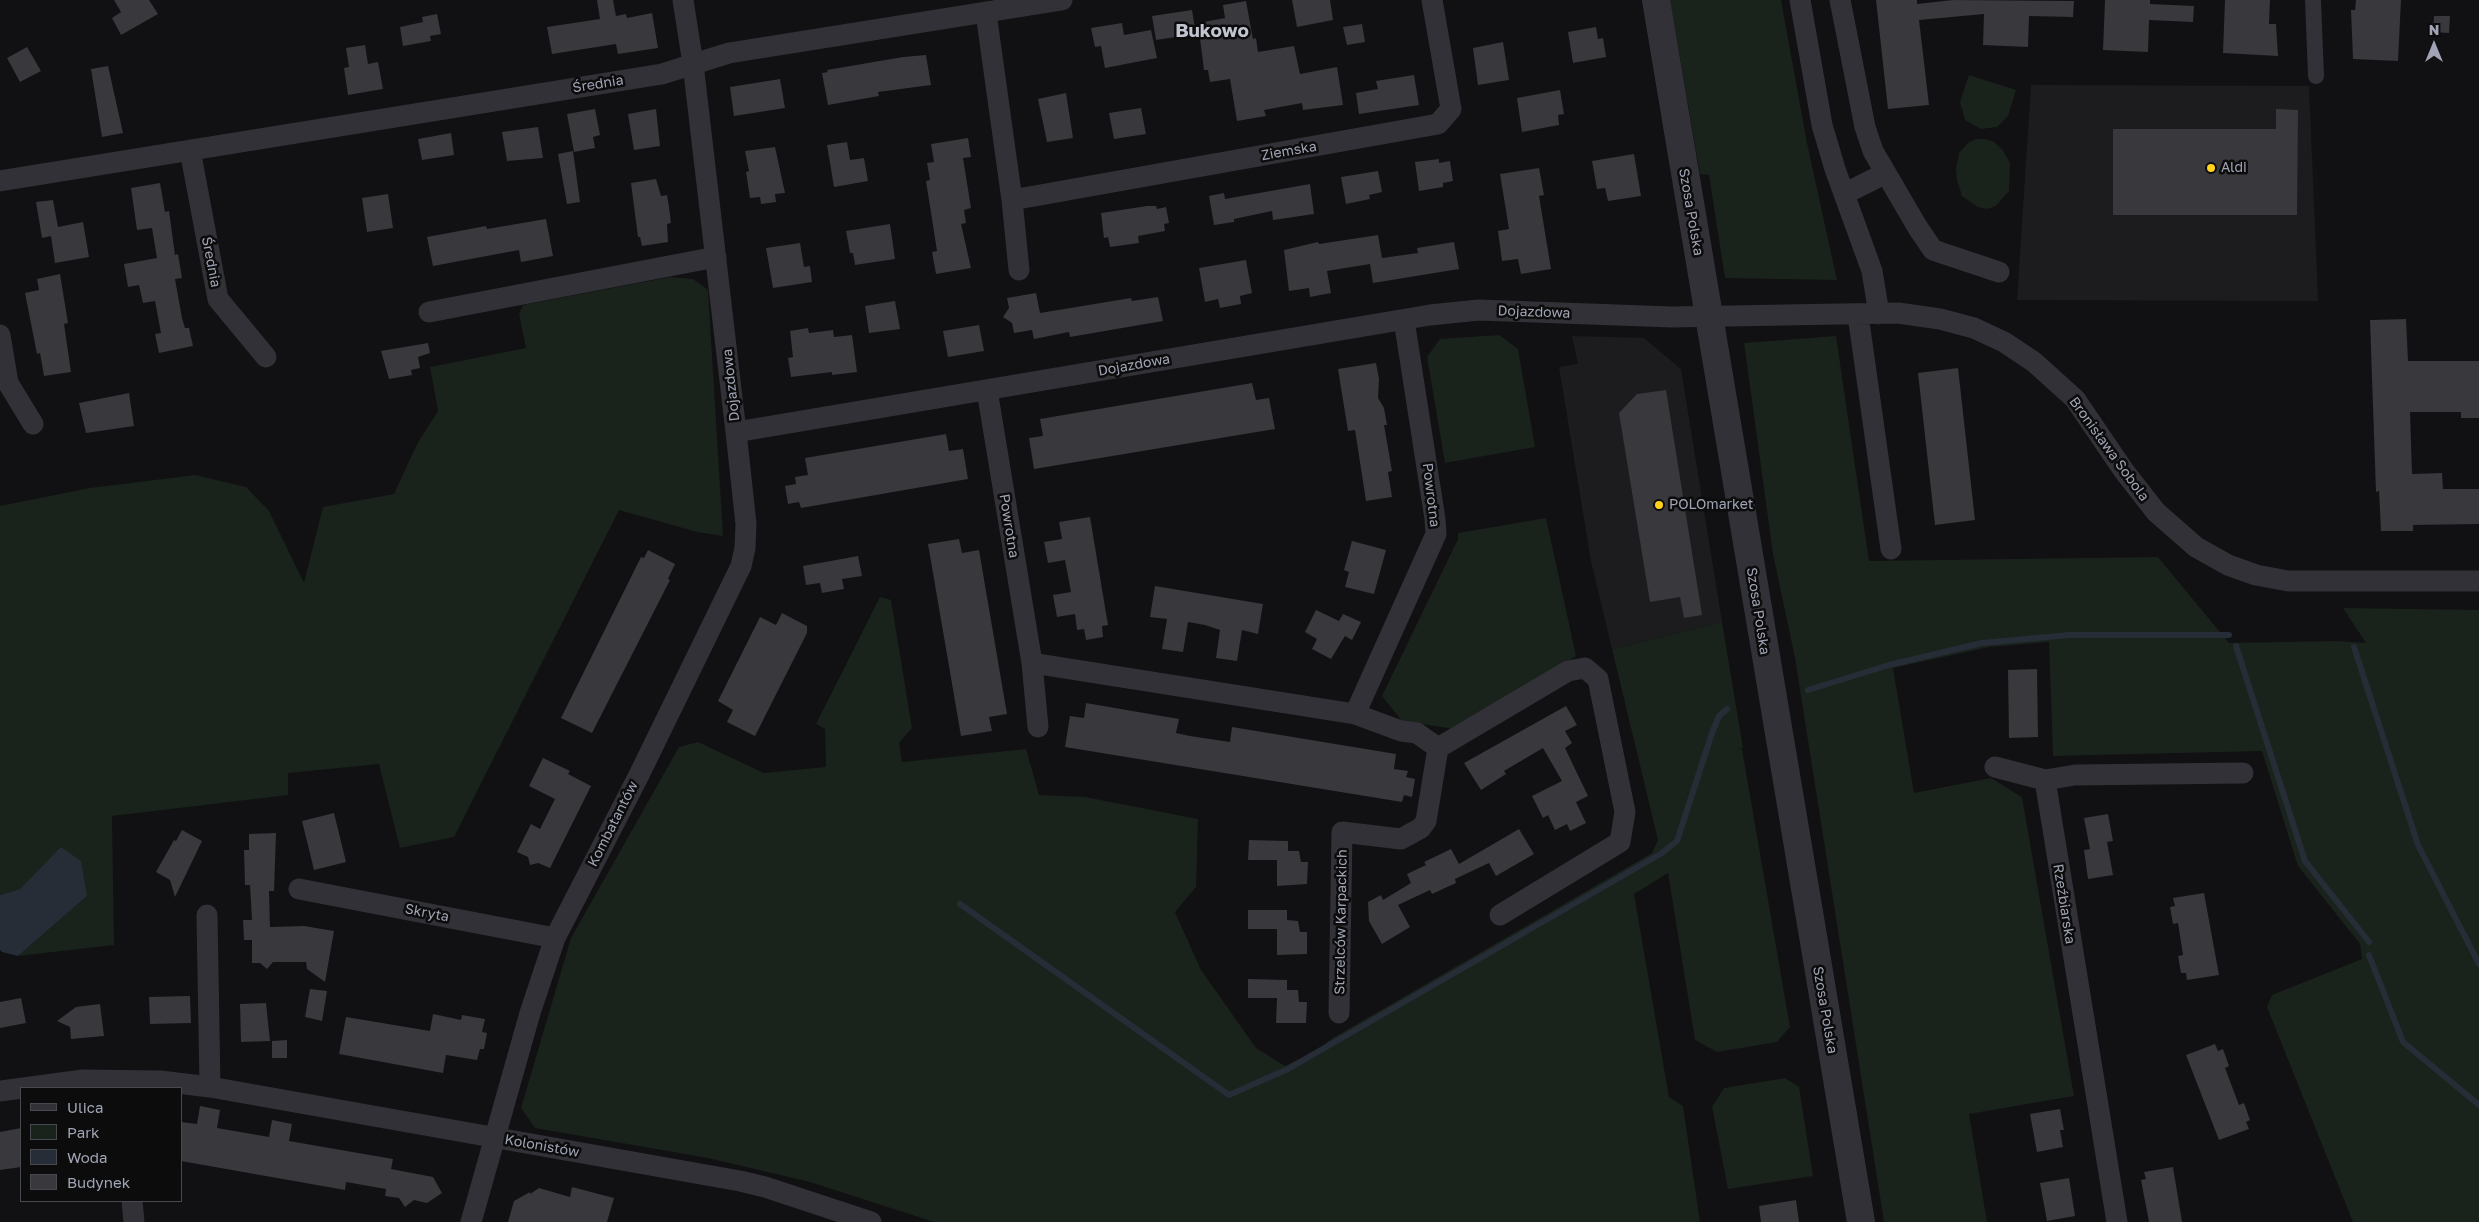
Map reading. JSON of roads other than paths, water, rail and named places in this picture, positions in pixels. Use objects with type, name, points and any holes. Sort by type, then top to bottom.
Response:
[{"type":"street","name":"Dojazdowa","points":[[683,0],[693,64],[736,432],[1404,320],[1479,310],[1709,317]]},
{"type":"street","name":"Średnia","points":[[0,181],[662,74],[729,54],[998,8],[1062,0]]},
{"type":"street","name":"Ziemska","points":[[1012,200],[1438,124],[1451,109],[1432,0]]},
{"type":"street","name":"Szosa Polska","points":[[1656,0],[1861,1222]]},
{"type":"street","points":[[1800,0],[1818,111],[1844,194],[1872,272],[1879,314]]},
{"type":"street","points":[[1840,0],[1865,128],[1873,151],[1933,250],[1999,272]]},
{"type":"street","points":[[2313,0],[2316,76]]},
{"type":"street","points":[[998,8],[1019,270]]},
{"type":"street","name":"Średnia","points":[[190,150],[218,299],[266,357]]},
{"type":"street","points":[[1844,194],[1886,173]]},
{"type":"street","points":[[429,312],[716,257]]},
{"type":"street","points":[[1858,314],[1891,549]]},
{"type":"street","name":"Bronisława Sobola","points":[[1709,317],[1914,314],[1958,323],[1993,337],[2034,362],[2075,399],[2124,471],[2156,512],[2196,547],[2228,565],[2256,575],[2288,581],[2479,581]]},
{"type":"street","name":"Powrotna","points":[[1355,714],[1436,534],[1404,320]]},
{"type":"street","points":[[0,335],[8,383],[33,424]]},
{"type":"street","name":"Powrotna","points":[[987,390],[1032,663],[1038,727]]},
{"type":"street","name":"Kombatantów","points":[[471,1222],[530,1013],[555,938],[639,775],[741,566],[745,548],[746,524],[736,432]]},
{"type":"street","points":[[1032,663],[1355,714],[1401,731],[1417,733],[1438,748],[1568,672],[1585,668],[1598,679],[1625,812],[1620,842],[1500,915]]},
{"type":"street","name":"Strzelców Karpackich","points":[[1339,1013],[1342,832],[1401,839],[1421,828],[1426,821],[1438,748]]},
{"type":"street","points":[[1995,767],[2045,780],[2075,776],[2243,773]]},
{"type":"street","name":"Rzeźbiarska","points":[[2045,780],[2117,1222]]},
{"type":"street","name":"Skryta","points":[[299,889],[555,938]]},
{"type":"street","points":[[207,915],[210,1087]]},
{"type":"street","name":"Kolonistów","points":[[30,1087],[83,1080],[124,1084],[210,1087],[766,1187],[870,1222]]},
{"type":"street","name":"Kolonistów","points":[[0,1091],[20,1088]]},
{"type":"street","points":[[132,1202],[134,1222]]},
{"type":"water","points":[[61,847],[81,861],[87,896],[18,956],[2,952],[0,950],[0,895],[20,889]]},
{"type":"waterway","points":[[1808,690],[1889,665],[1982,643],[2069,635],[2229,635]]},
{"type":"waterway","points":[[2236,646],[2305,861],[2369,942]]},
{"type":"waterway","points":[[2354,647],[2418,845],[2479,964]]},
{"type":"waterway","points":[[960,904],[1229,1095],[1288,1069],[1662,853],[1677,841],[1712,733],[1719,716],[1727,709]]},
{"type":"waterway","points":[[2369,955],[2403,1042],[2479,1105]]},
{"type":"place","name":"Aldi","points":[[2211,168]]},
{"type":"place","name":"POLOmarket","points":[[1659,505]]},
{"type":"district","name":"Bukowo","points":[[1212,31]]}]
